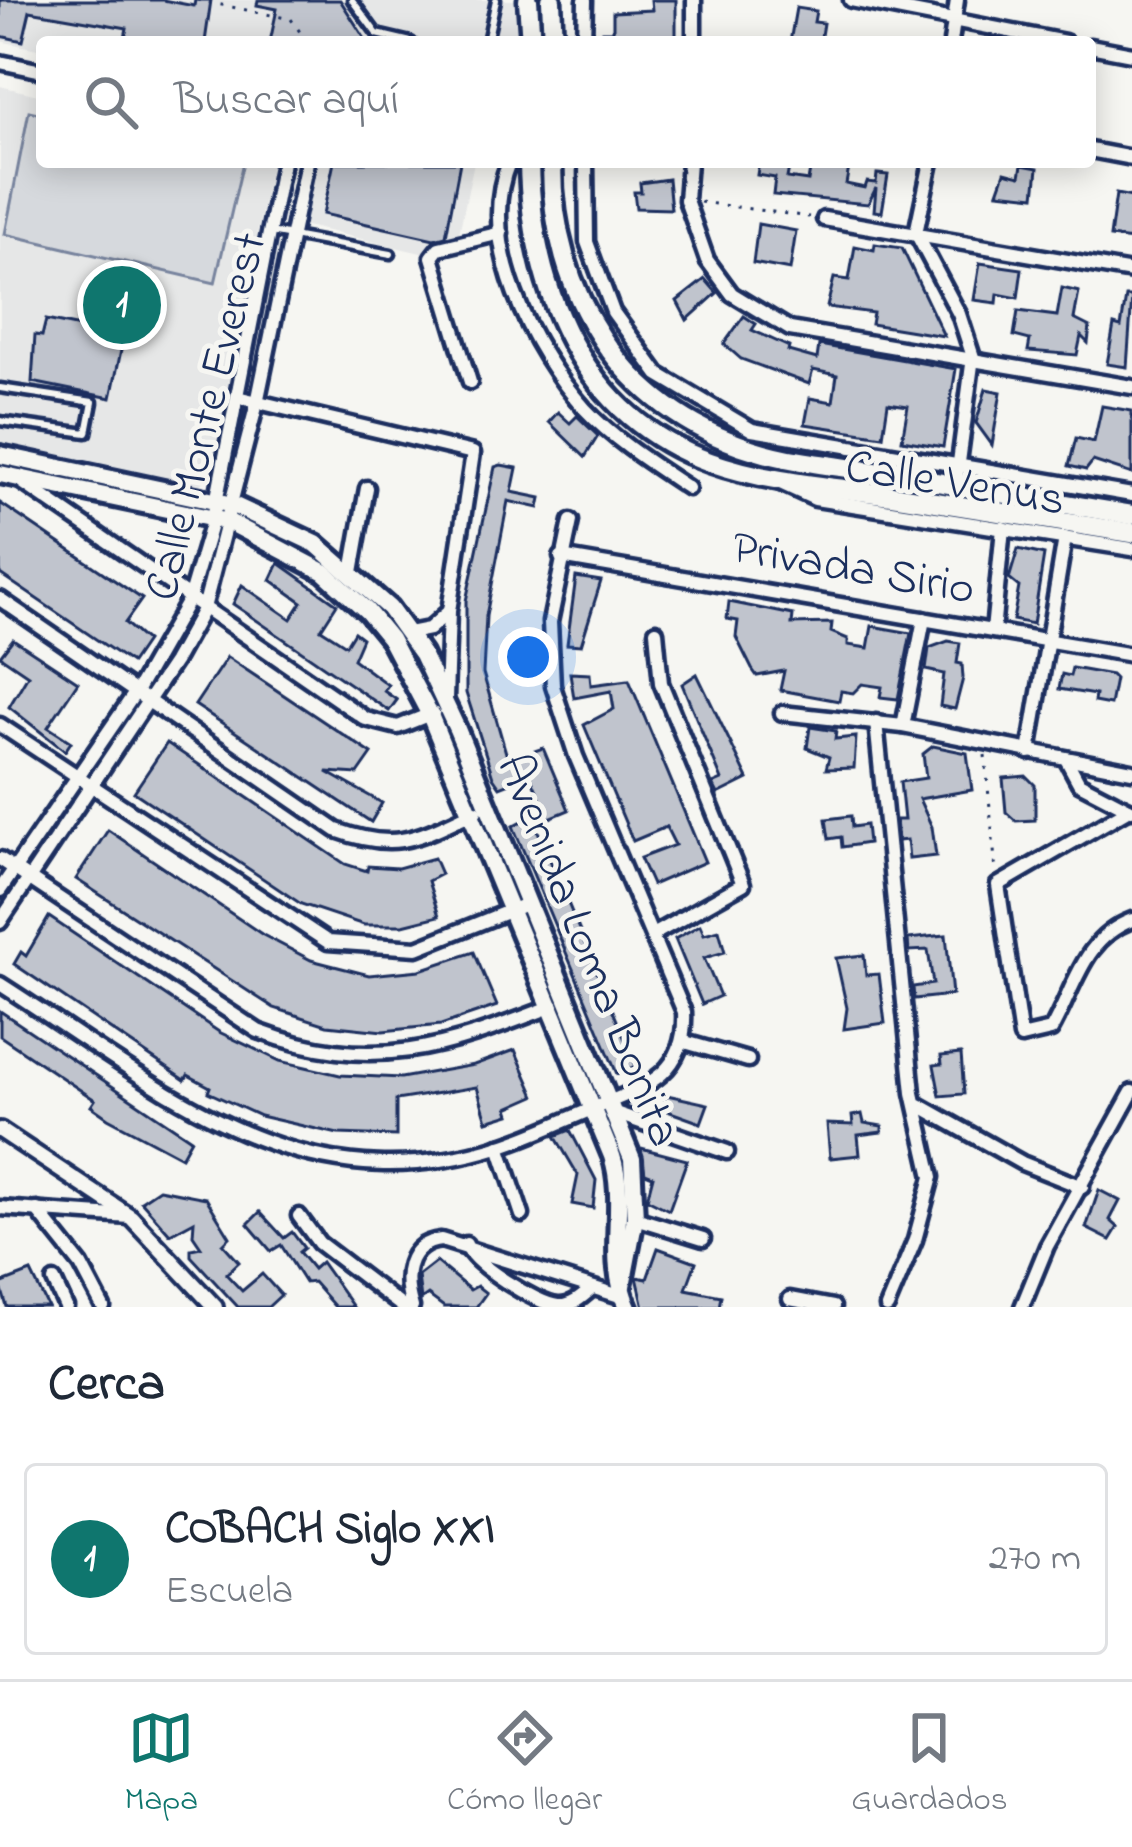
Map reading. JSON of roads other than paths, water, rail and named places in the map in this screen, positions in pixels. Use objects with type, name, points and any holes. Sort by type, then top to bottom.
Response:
[{"type":"main road","points":[[528,0],[531,36]]},
{"type":"main road","points":[[551,0],[554,36]]},
{"type":"main road","points":[[530,168],[538,262],[561,320],[597,380],[676,446],[771,478],[1132,533]]},
{"type":"main road","points":[[553,168],[558,235],[571,283],[589,323],[643,389],[676,414],[755,451],[957,476],[1132,515]]},
{"type":"main road","name":"Avenida Loma Bonita","points":[[0,455],[298,534],[352,572],[410,633],[560,1004],[635,1171],[635,1218],[624,1297]]},
{"type":"main road","name":"Avenida Loma Bonita","points":[[8,476],[223,511],[304,559],[354,598],[390,640],[438,710]]},
{"type":"main road","name":"Avenida Loma Bonita","points":[[606,1108],[618,1175],[616,1268],[624,1297]]},
{"type":"street","points":[[584,36],[585,0]]},
{"type":"street","points":[[694,0],[694,36]]},
{"type":"street","points":[[851,0],[1031,36]]},
{"type":"street","points":[[951,36],[957,0]]},
{"type":"street","points":[[1096,47],[1132,54]]},
{"type":"street","points":[[0,62],[36,70]]},
{"type":"street","points":[[1096,151],[1132,158]]},
{"type":"street","name":"Calle Monte Everest","points":[[0,922],[92,788],[204,608],[223,511],[237,397],[282,168]]},
{"type":"street","name":"Calle Monte Everest","points":[[0,890],[136,690],[189,598],[257,403],[306,168]]},
{"type":"street","points":[[508,168],[501,233],[530,328],[557,372],[623,445],[688,488]]},
{"type":"street","points":[[586,168],[587,242],[613,312],[658,374],[752,430],[957,476],[1132,495]]},
{"type":"street","points":[[689,168],[686,200],[707,260],[732,294],[790,328],[1132,387]]},
{"type":"street","points":[[931,168],[916,233],[958,314],[973,357],[957,476]]},
{"type":"street","points":[[824,219],[1132,272]]},
{"type":"street","points":[[470,382],[432,257],[439,248],[501,233]]},
{"type":"street","points":[[8,476],[376,724],[398,727],[438,710],[473,452],[237,397]]},
{"type":"street","name":"Calle Venus","points":[[771,478],[814,500],[1132,549]]},
{"type":"street","points":[[352,572],[367,488]]},
{"type":"street","points":[[0,984],[225,1127],[256,1141],[331,1160],[414,1163],[499,1146],[606,1108],[665,1074],[685,1042],[684,1012],[576,756],[553,686],[550,622],[571,521]]},
{"type":"street","points":[[993,631],[1003,528]]},
{"type":"street","points":[[1029,752],[1065,538]]},
{"type":"street","name":"Privada Sirio","points":[[561,557],[1132,655]]},
{"type":"street","points":[[0,599],[336,830],[375,844],[413,841],[481,808]]},
{"type":"street","points":[[410,633],[429,629],[449,611]]},
{"type":"street","points":[[903,726],[924,619]]},
{"type":"street","points":[[654,934],[743,884],[656,668],[656,631]]},
{"type":"street","points":[[782,713],[903,726],[1132,771]]},
{"type":"street","points":[[876,722],[914,1093],[920,1106],[931,1191],[887,1307]]},
{"type":"street","points":[[0,725],[328,942],[416,948],[522,907]]},
{"type":"street","points":[[1066,759],[1079,783],[1131,810]]},
{"type":"street","points":[[1131,810],[998,884],[1021,1037],[1052,1030],[1090,950],[1115,926],[1132,920]]},
{"type":"street","points":[[0,859],[257,1031],[305,1047],[362,1055],[423,1051],[560,1004]]},
{"type":"street","points":[[685,1042],[748,1060]]},
{"type":"street","points":[[1022,1307],[1047,1246],[1132,1093]]},
{"type":"street","points":[[920,1106],[1022,1163],[1082,1187]]},
{"type":"street","points":[[606,1108],[727,1152]]},
{"type":"street","points":[[0,1130],[130,1217],[215,1307]]},
{"type":"street","points":[[499,1146],[523,1215]]},
{"type":"street","points":[[0,1208],[130,1217]]},
{"type":"street","points":[[37,1210],[81,1265],[103,1307]]},
{"type":"street","points":[[299,1216],[319,1243],[408,1307]]},
{"type":"street","points":[[635,1218],[703,1239]]},
{"type":"street","points":[[408,1307],[406,1277],[414,1253],[431,1241],[466,1244],[624,1297]]},
{"type":"street","points":[[466,1244],[476,1263],[551,1304],[569,1304],[596,1290]]},
{"type":"street","points":[[54,1281],[66,1307]]},
{"type":"street","points":[[596,1290],[602,1307]]},
{"type":"street","points":[[790,1299],[833,1307]]},
{"type":"lane","points":[[352,0],[377,34],[386,36]]},
{"type":"lane","points":[[364,17],[367,0]]},
{"type":"lane","points":[[488,36],[496,0]]},
{"type":"lane","points":[[269,232],[391,254]]},
{"type":"lane","points":[[0,388],[93,402],[87,434],[0,422]]},
{"type":"place","name":"COBACH Siglo XXI","points":[[122,305]]}]
